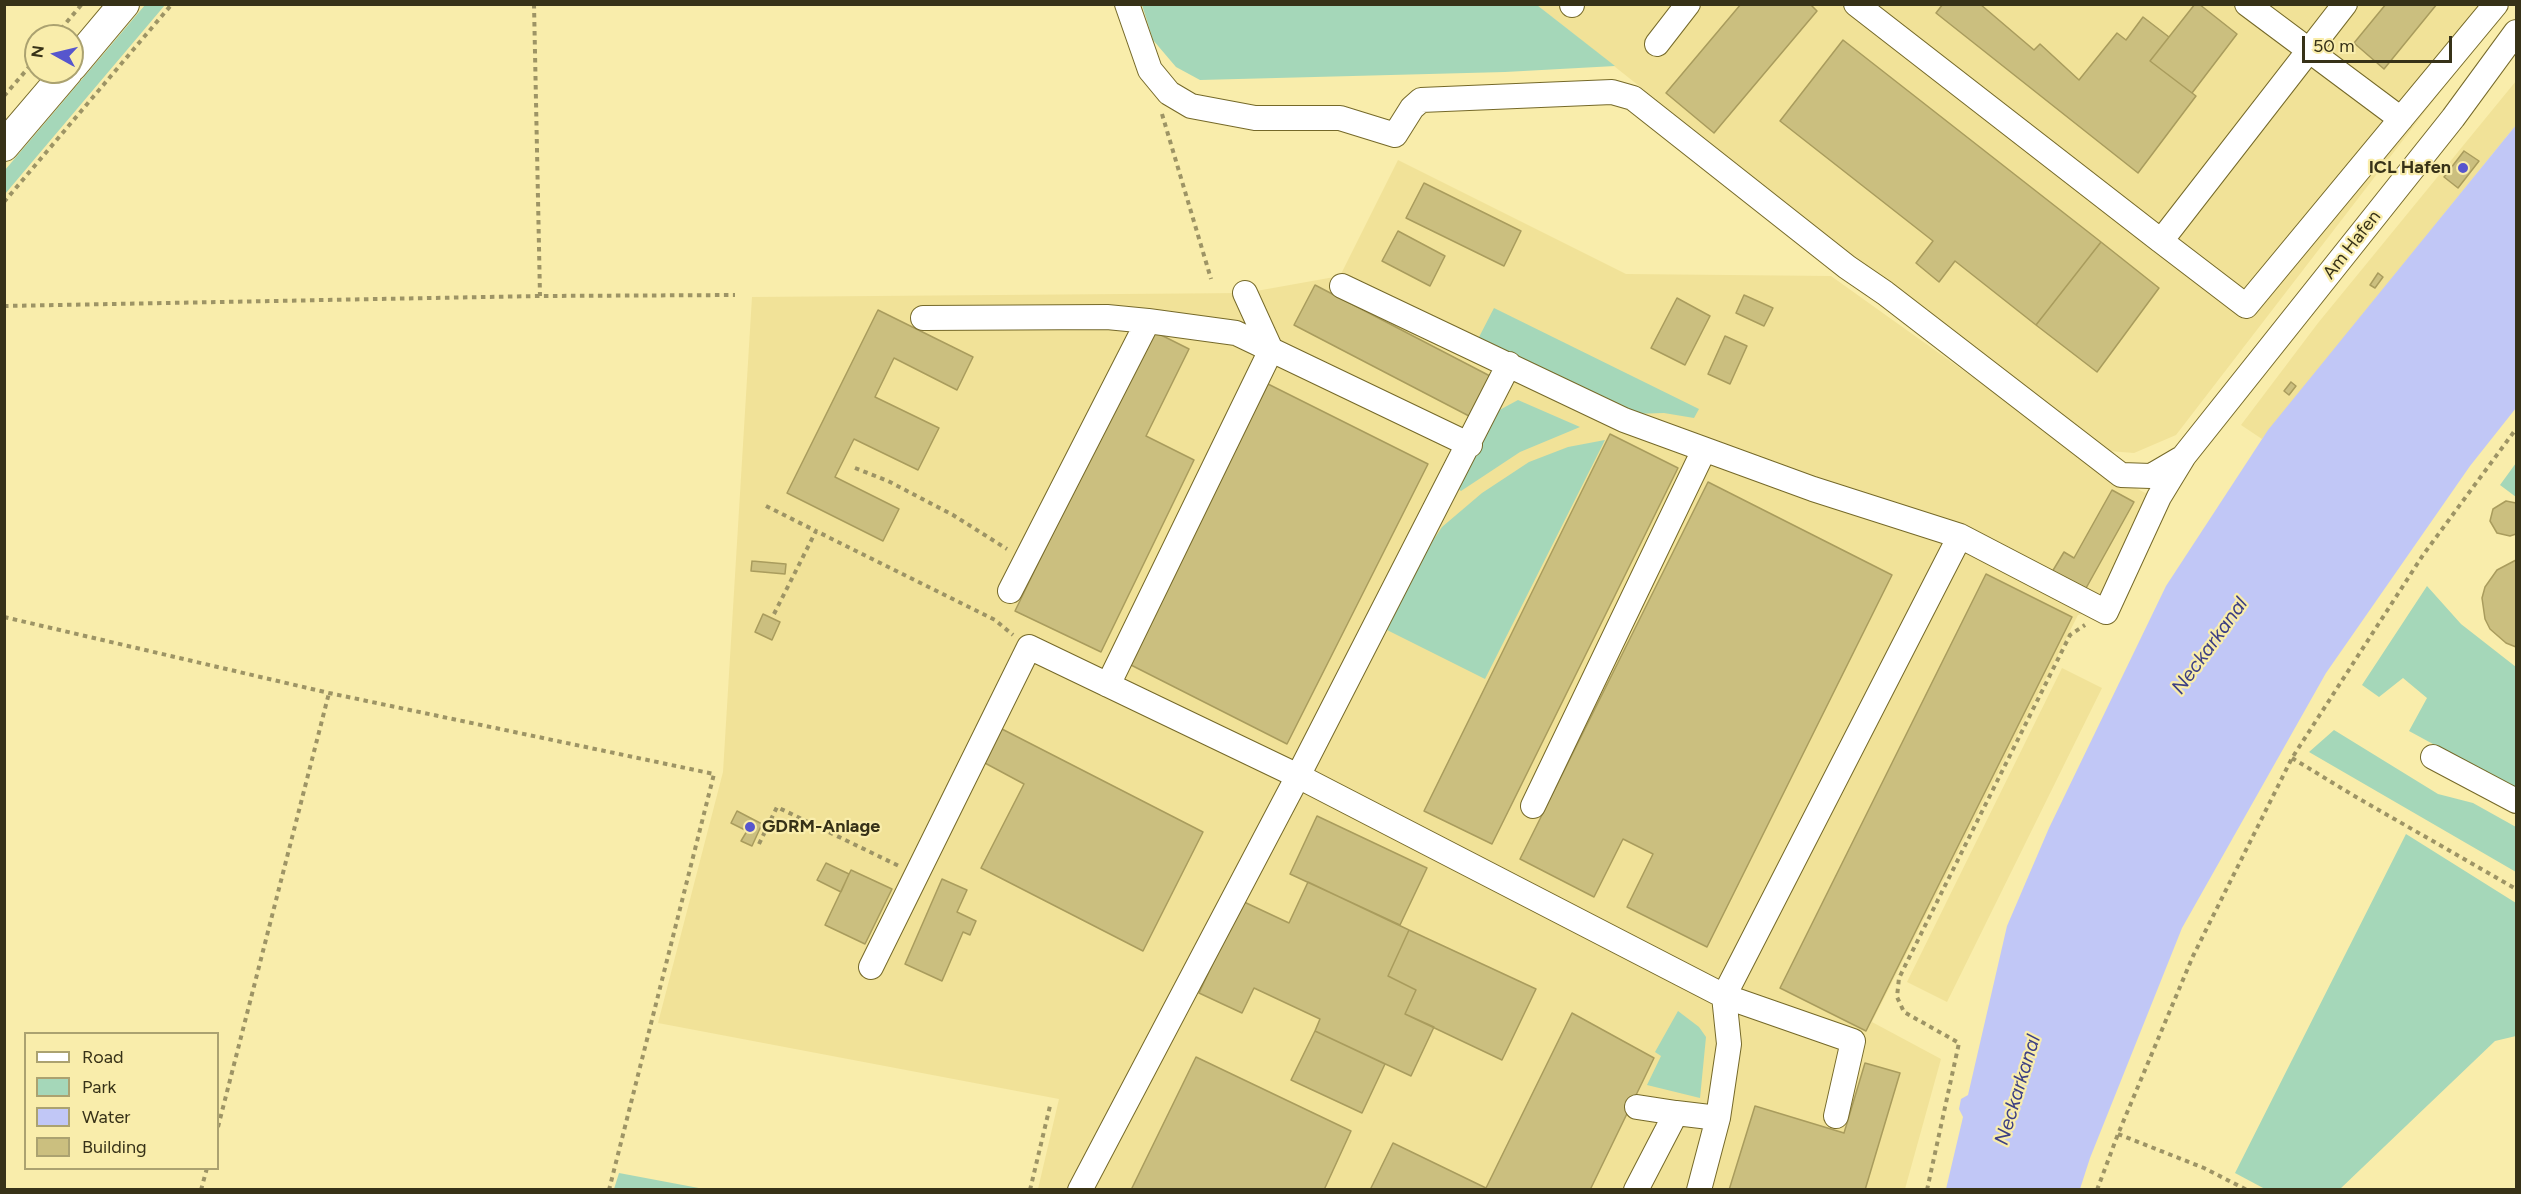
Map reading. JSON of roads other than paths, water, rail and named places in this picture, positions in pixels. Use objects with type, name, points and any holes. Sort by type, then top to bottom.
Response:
[{"type":"main road","points":[[84,52],[124,4]]},
{"type":"main road","points":[[4,146],[57,84]]},
{"type":"street","name":"Am Hafen","points":[[1127,4],[1150,70],[1169,93],[1191,106],[1254,118],[1340,118],[1395,135],[1412,108],[1421,100],[1612,92],[1633,98],[1847,267],[1885,293],[2121,475],[2151,476],[2184,456]]},
{"type":"street","points":[[1657,44],[1688,4]]},
{"type":"street","points":[[2247,4],[2401,119]]},
{"type":"street","points":[[2161,241],[2345,4]]},
{"type":"street","points":[[1860,6],[2246,306],[2496,4]]},
{"type":"street","name":"Am Hafen","points":[[1960,536],[2106,612],[2159,497],[2184,456],[2453,118],[2517,32]]},
{"type":"street","points":[[1342,286],[1624,420],[1813,489],[1960,536],[1724,996],[1729,1044],[1718,1118],[1699,1190]]},
{"type":"street","points":[[1245,293],[1271,350]]},
{"type":"street","points":[[923,318],[1107,317],[1236,333],[1470,444]]},
{"type":"street","points":[[1010,591],[1148,321]]},
{"type":"street","points":[[1108,685],[1271,350]]},
{"type":"street","points":[[1080,1190],[1298,776],[1509,364]]},
{"type":"street","points":[[1533,806],[1704,450]]},
{"type":"street","points":[[871,967],[1029,647],[1298,776],[1724,996],[1853,1041],[1836,1116]]},
{"type":"street","points":[[2433,757],[2517,801]]},
{"type":"street","points":[[1637,1107],[1718,1118]]},
{"type":"street","points":[[1636,1190],[1676,1113]]},
{"type":"water","name":"Neckarkanal","points":[[2516,125],[2516,408],[2470,466],[2326,673],[2182,928],[2090,1158],[2080,1189],[1946,1189],[1963,1117],[1959,1109],[1961,1099],[1968,1095],[2007,926],[2049,828],[2166,586],[2268,430]]},
{"type":"place","name":"ICL Hafen","points":[[2463,168]]},
{"type":"place","name":"GDRM-Anlage","points":[[750,827]]}]
